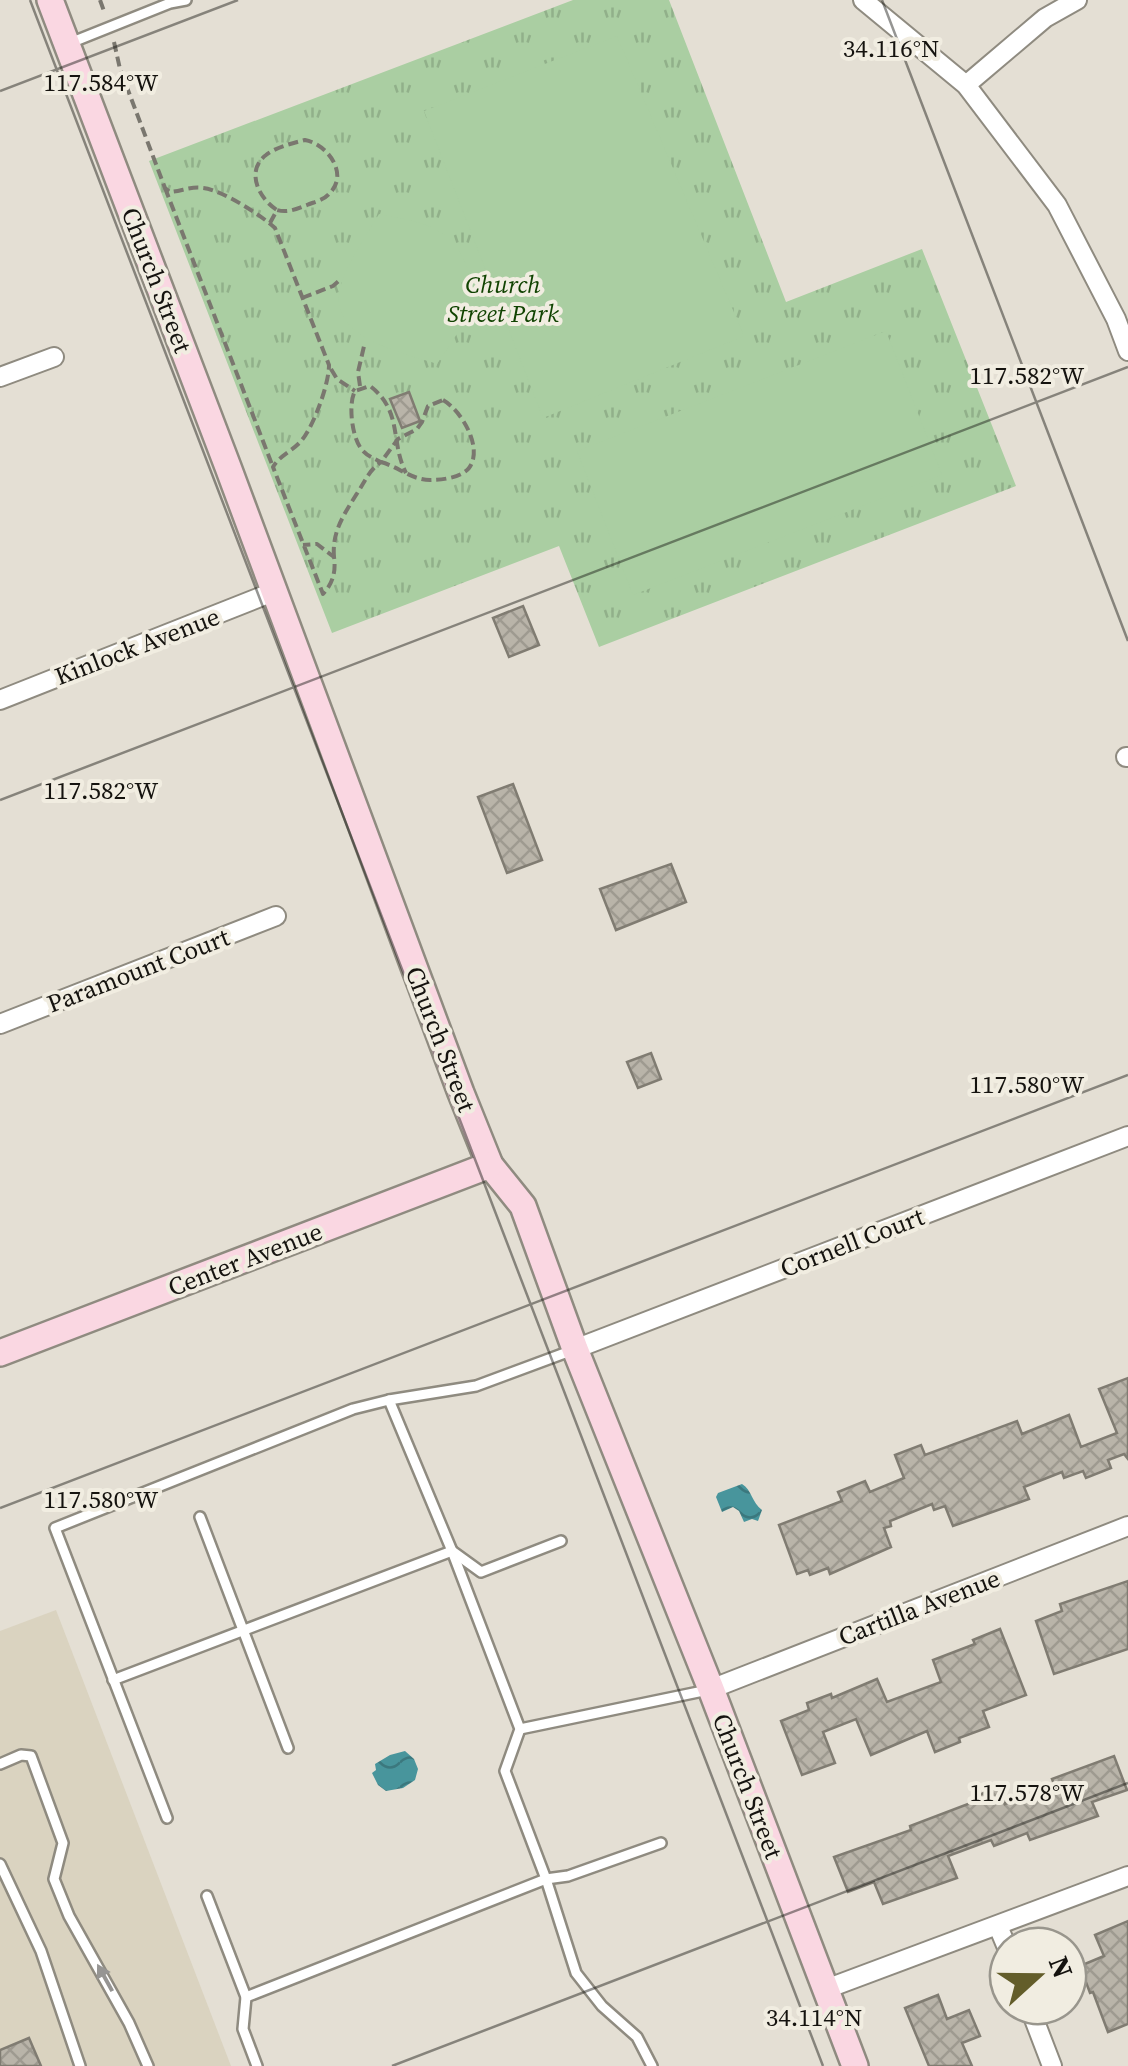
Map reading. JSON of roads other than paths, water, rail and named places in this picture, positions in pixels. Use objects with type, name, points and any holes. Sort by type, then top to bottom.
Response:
[{"type":"street","name":"Church Street","points":[[50,0],[222,449],[460,1093],[490,1165],[523,1206],[854,2066]]},
{"type":"street","points":[[863,0],[966,85],[1057,205],[1122,316],[1128,350]]},
{"type":"street","points":[[966,85],[1046,18],[1076,0]]},
{"type":"street","points":[[0,377],[54,357]]},
{"type":"street","name":"Kinlock Avenue","points":[[0,700],[274,592]]},
{"type":"street","name":"Paramount Court","points":[[0,1024],[276,916]]},
{"type":"street","name":"Cornell Court","points":[[575,1349],[1128,1136]]},
{"type":"street","name":"Center Avenue","points":[[0,1353],[490,1165]]},
{"type":"street","name":"Cartilla Avenue","points":[[711,1689],[1128,1526]]},
{"type":"street","points":[[998,1926],[1128,1876]]},
{"type":"street","points":[[826,1989],[988,1930]]},
{"type":"street","points":[[1037,2026],[1052,2066]]},
{"type":"lane","points":[[67,44],[170,2],[186,0]]},
{"type":"lane","points":[[167,1818],[55,1528],[354,1409],[476,1386],[575,1349]]},
{"type":"lane","points":[[389,1400],[520,1729],[505,1771],[576,1973],[602,2006],[637,2038],[652,2066]]},
{"type":"lane","points":[[200,1517],[288,1748]]},
{"type":"lane","points":[[452,1551],[481,1572],[561,1542]]},
{"type":"lane","points":[[112,1680],[452,1551]]},
{"type":"lane","points":[[520,1729],[711,1689]]},
{"type":"lane","points":[[0,1764],[22,1755],[31,1756],[64,1842],[54,1879],[69,1916],[129,2023],[148,2066]]},
{"type":"lane","points":[[246,1997],[546,1879],[568,1876],[661,1842]]},
{"type":"lane","points":[[0,1864],[41,1951],[80,2066]]},
{"type":"lane","points":[[207,1896],[246,1997],[243,2029],[258,2066]]},
{"type":"water","points":[[742,1484],[762,1510],[758,1521],[744,1522],[733,1507],[722,1512],[718,1493]]},
{"type":"water","points":[[405,1751],[418,1769],[415,1780],[403,1788],[386,1791],[372,1773],[375,1764]]},
{"type":"park label","name":"Church Street Park","points":[[503,298]]}]
